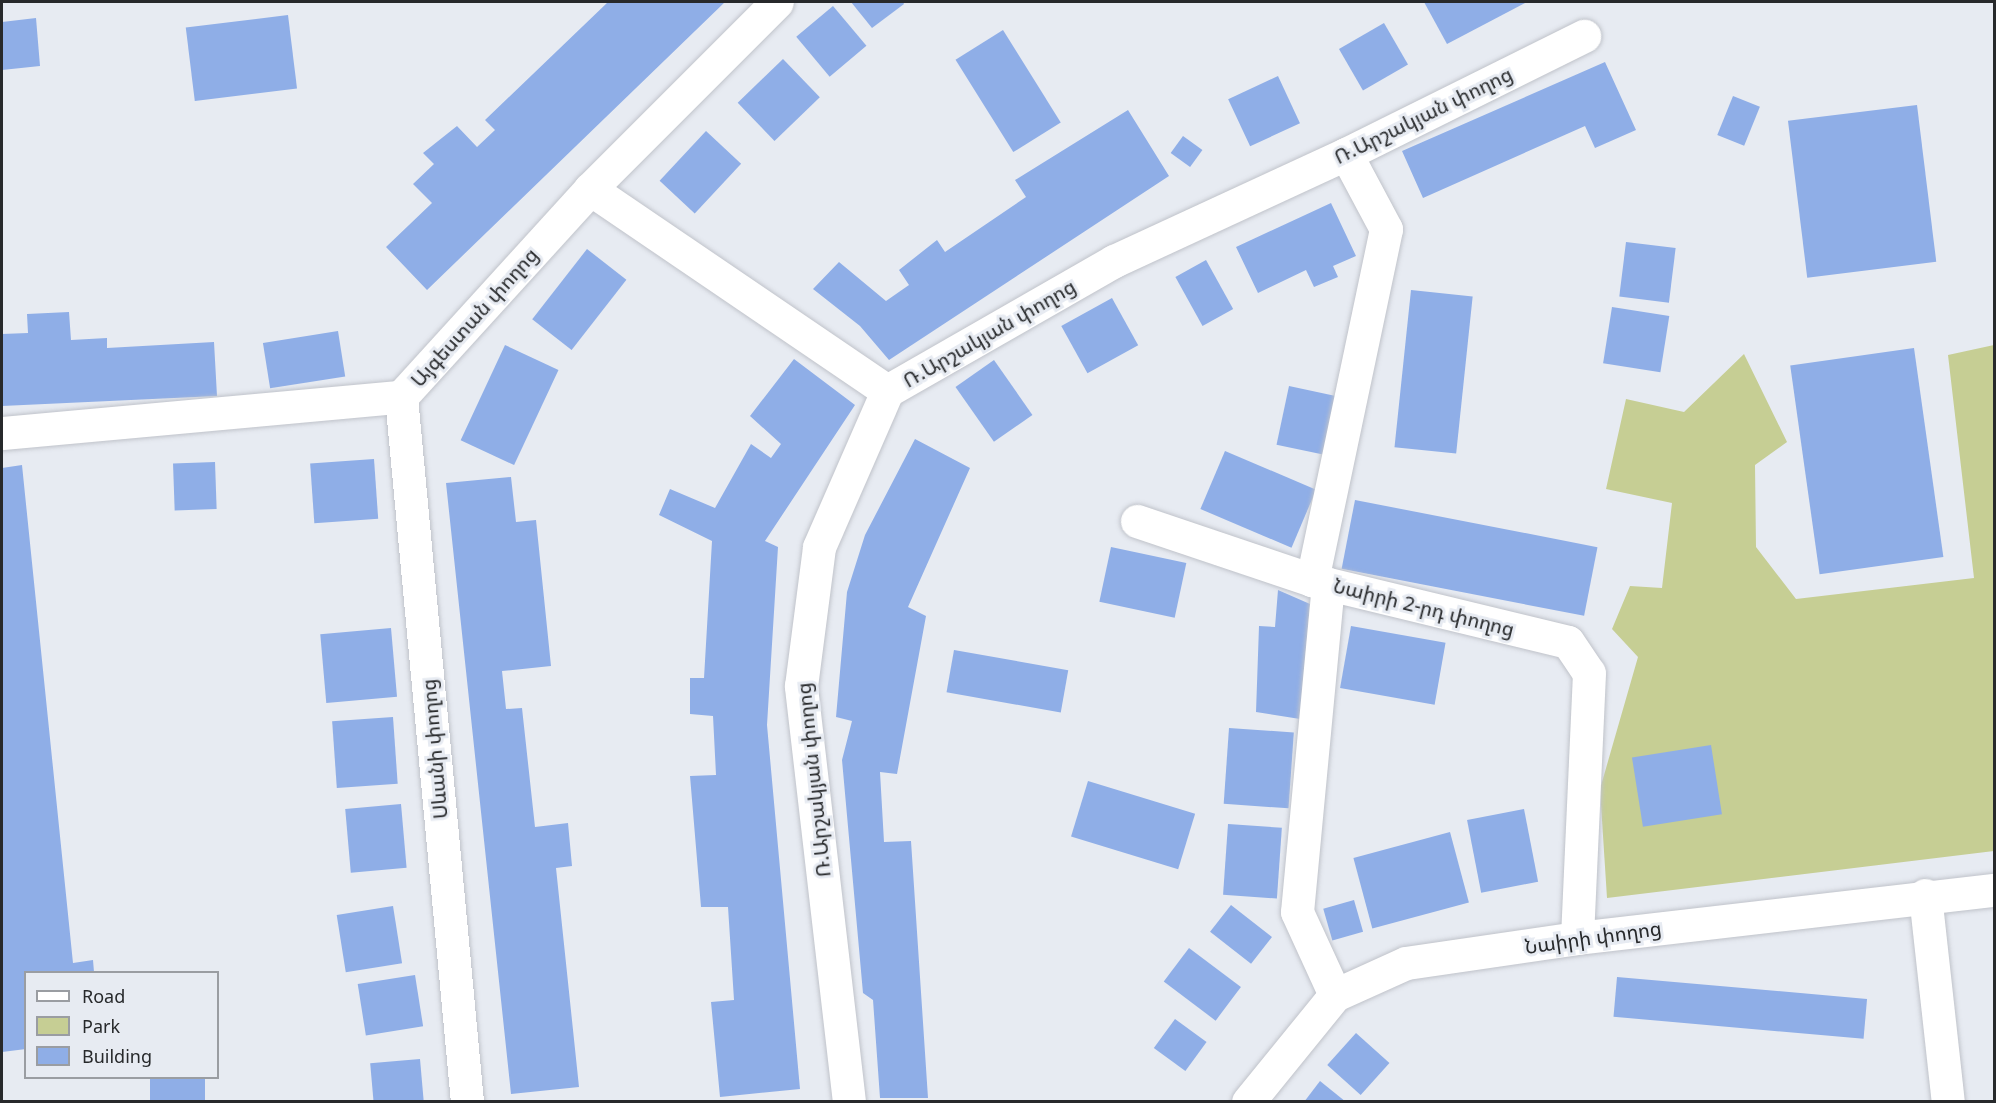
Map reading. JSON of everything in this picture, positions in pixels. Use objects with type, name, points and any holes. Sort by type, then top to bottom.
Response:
[{"type":"street","name":"Այգեստան փողոց","points":[[2,433],[401,397],[590,189],[777,2]]},
{"type":"street","name":"Ռ.Արշակյան փողոց","points":[[849,1101],[801,686],[819,547],[887,391],[1114,261],[1346,154],[1584,36]]},
{"type":"street","name":"Նաիրի 2-րդ փողոց","points":[[1346,154],[1386,228],[1320,582],[1568,642],[1589,673],[1577,938]]},
{"type":"street","points":[[590,189],[887,391]]},
{"type":"street","name":"Սևանի փողոց","points":[[401,397],[467,1101]]},
{"type":"street","points":[[1137,521],[1320,582],[1297,912],[1335,995]]},
{"type":"street","name":"Նաիրի փողոց","points":[[1248,1101],[1335,995],[1406,963],[1577,938],[1925,895],[1995,890]]},
{"type":"street","points":[[1925,895],[1948,1101]]},
{"type":"green space","points":[[1994,345],[1994,851],[1607,898],[1600,789],[1638,657],[1612,629],[1630,586],[1662,588],[1672,503],[1606,489],[1626,399],[1684,412],[1744,354],[1787,442],[1755,465],[1756,547],[1796,599],[1974,578],[1948,355]]},
{"type":"building","points":[[608,2],[725,2],[427,290],[386,247],[432,203],[413,184],[434,164],[423,153],[457,126],[477,147],[495,130],[485,120]]},
{"type":"building","points":[[851,2],[903,2],[904,4],[872,28]]},
{"type":"building","points":[[1424,2],[1527,2],[1447,44]]},
{"type":"building","points":[[833,6],[866,46],[830,77],[796,37]]},
{"type":"building","points":[[288,15],[297,88],[195,101],[186,28]]},
{"type":"building","points":[[36,18],[40,66],[2,70],[2,22]]},
{"type":"building","points":[[1384,23],[1408,65],[1363,91],[1339,49]]},
{"type":"building","points":[[1003,30],[1061,122],[1013,152],[956,60]]},
{"type":"building","points":[[783,59],[820,97],[774,141],[738,103]]},
{"type":"building","points":[[1605,62],[1636,130],[1595,148],[1585,126],[1423,198],[1402,151]]},
{"type":"building","points":[[1278,76],[1300,123],[1250,146],[1228,99]]},
{"type":"building","points":[[1733,96],[1760,107],[1744,146],[1717,135]]},
{"type":"building","points":[[1917,105],[1936,262],[1807,278],[1788,121]]},
{"type":"building","points":[[1128,110],[1169,176],[889,360],[860,326],[813,289],[839,262],[886,301],[909,285],[899,270],[937,240],[945,252],[1026,197],[1015,180]]},
{"type":"building","points":[[706,131],[741,164],[695,213],[660,181]]},
{"type":"building","points":[[1183,136],[1202,150],[1190,167],[1171,153]]},
{"type":"building","points":[[1331,203],[1356,256],[1333,266],[1338,277],[1314,287],[1306,270],[1258,293],[1236,247]]},
{"type":"building","points":[[1626,242],[1676,248],[1669,303],[1619,297]]},
{"type":"building","points":[[587,249],[626,280],[572,350],[532,319]]},
{"type":"building","points":[[1206,260],[1233,309],[1203,326],[1175,277]]},
{"type":"building","points":[[1411,290],[1473,296],[1456,454],[1394,447]]},
{"type":"building","points":[[1112,298],[1138,345],[1087,373],[1061,326]]},
{"type":"building","points":[[1612,307],[1669,316],[1660,372],[1603,363]]},
{"type":"building","points":[[69,312],[71,340],[107,338],[107,348],[214,342],[217,396],[2,406],[2,334],[28,333],[27,314]]},
{"type":"building","points":[[338,331],[345,376],[270,388],[263,343]]},
{"type":"building","points":[[505,345],[558,370],[514,465],[461,440]]},
{"type":"building","points":[[1914,348],[1943,557],[1820,574],[1790,365]]},
{"type":"building","points":[[794,359],[855,405],[765,541],[778,547],[767,725],[800,1089],[720,1097],[711,1002],[734,1000],[728,907],[701,907],[690,776],[716,775],[713,716],[690,714],[690,678],[704,678],[712,541],[659,515],[670,489],[715,508],[751,444],[771,458],[781,444],[750,416]]},
{"type":"building","points":[[994,360],[1032,415],[994,442],[955,387]]},
{"type":"building","points":[[1289,386],[1338,396],[1325,455],[1277,445]]},
{"type":"building","points":[[915,439],[970,468],[908,607],[926,616],[897,774],[880,772],[884,842],[911,841],[928,1098],[880,1098],[873,1000],[863,993],[842,760],[852,721],[836,717],[847,592],[865,535]]},
{"type":"building","points":[[1225,451],[1316,490],[1292,548],[1200,509]]},
{"type":"building","points":[[374,459],[378,519],[314,523],[310,463]]},
{"type":"building","points":[[215,462],[217,509],[175,510],[173,463]]},
{"type":"building","points":[[22,465],[73,963],[93,960],[94,971],[24,971],[24,1049],[2,1052],[2,468]]},
{"type":"building","points":[[511,477],[516,522],[536,520],[551,666],[502,671],[506,709],[522,708],[535,827],[568,823],[572,866],[556,868],[579,1087],[511,1094],[446,483]]},
{"type":"building","points":[[1355,500],[1597,547],[1584,616],[1342,569]]},
{"type":"building","points":[[1111,547],[1186,563],[1175,618],[1099,602]]},
{"type":"building","points":[[1278,590],[1310,604],[1300,719],[1256,712],[1259,626],[1275,627]]},
{"type":"building","points":[[1351,626],[1446,643],[1435,705],[1340,688]]},
{"type":"building","points":[[391,628],[397,697],[326,703],[320,634]]},
{"type":"building","points":[[954,650],[1068,670],[1061,712],[947,692]]},
{"type":"building","points":[[393,717],[398,784],[337,788],[332,721]]},
{"type":"building","points":[[1229,728],[1294,733],[1289,808],[1224,804]]},
{"type":"building","points":[[1711,745],[1722,814],[1643,827],[1632,758]]},
{"type":"building","points":[[1088,781],[1195,814],[1178,869],[1071,836]]},
{"type":"building","points":[[401,804],[407,868],[351,873],[345,809]]},
{"type":"building","points":[[1524,809],[1538,882],[1481,893],[1467,820]]},
{"type":"building","points":[[1228,824],[1282,828],[1277,899],[1223,895]]},
{"type":"building","points":[[1450,832],[1469,903],[1372,928],[1353,858]]},
{"type":"building","points":[[1354,900],[1363,932],[1332,941],[1323,909]]},
{"type":"building","points":[[1231,905],[1272,937],[1251,964],[1210,932]]},
{"type":"building","points":[[393,906],[402,963],[346,972],[337,915]]},
{"type":"building","points":[[1189,948],[1241,987],[1216,1021],[1164,982]]},
{"type":"building","points":[[415,975],[423,1026],[366,1035],[358,984]]},
{"type":"building","points":[[1617,977],[1867,999],[1864,1039],[1614,1017]]},
{"type":"building","points":[[1175,1019],[1207,1042],[1185,1071],[1154,1048]]},
{"type":"building","points":[[1356,1033],[1389,1063],[1361,1095],[1327,1065]]},
{"type":"building","points":[[420,1059],[424,1102],[374,1102],[370,1063]]},
{"type":"building","points":[[150,1079],[205,1079],[205,1102],[150,1102]]},
{"type":"building","points":[[1320,1081],[1346,1102],[1304,1102]]}]
